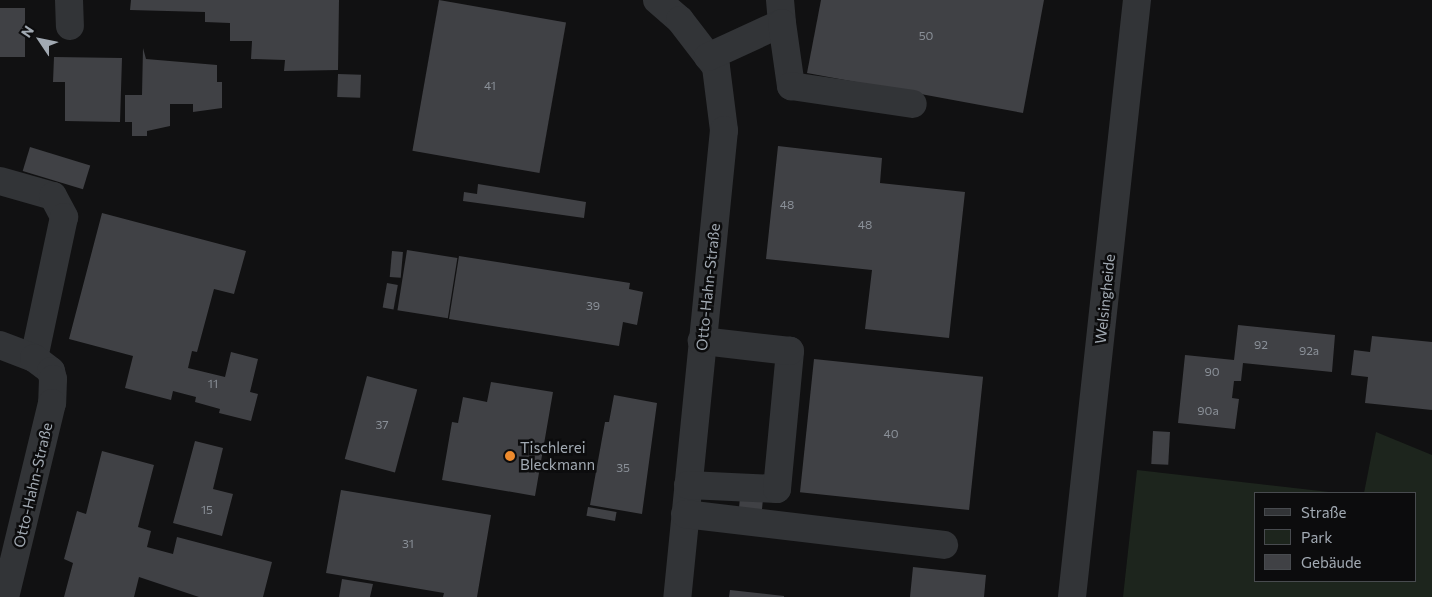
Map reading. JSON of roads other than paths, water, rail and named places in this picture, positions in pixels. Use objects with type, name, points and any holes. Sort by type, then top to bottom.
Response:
[{"type":"street","name":"Otto-Hahn-Straße","points":[[657,0],[680,20],[716,67],[724,130],[677,597]]},
{"type":"street","name":"Welsingheide","points":[[1072,597],[1137,0]]},
{"type":"street","points":[[708,57],[781,11],[791,86],[913,104]]},
{"type":"street","points":[[0,181],[53,196],[64,217],[34,358],[0,345]]},
{"type":"street","points":[[688,485],[777,489],[790,350],[702,341]]},
{"type":"street","name":"Otto-Hahn-Straße","points":[[5,597],[52,403],[51,370],[34,358]]},
{"type":"street","points":[[685,514],[944,545]]},
{"type":"place","name":"Tischlerei Bleckmann","points":[[510,456]]}]
